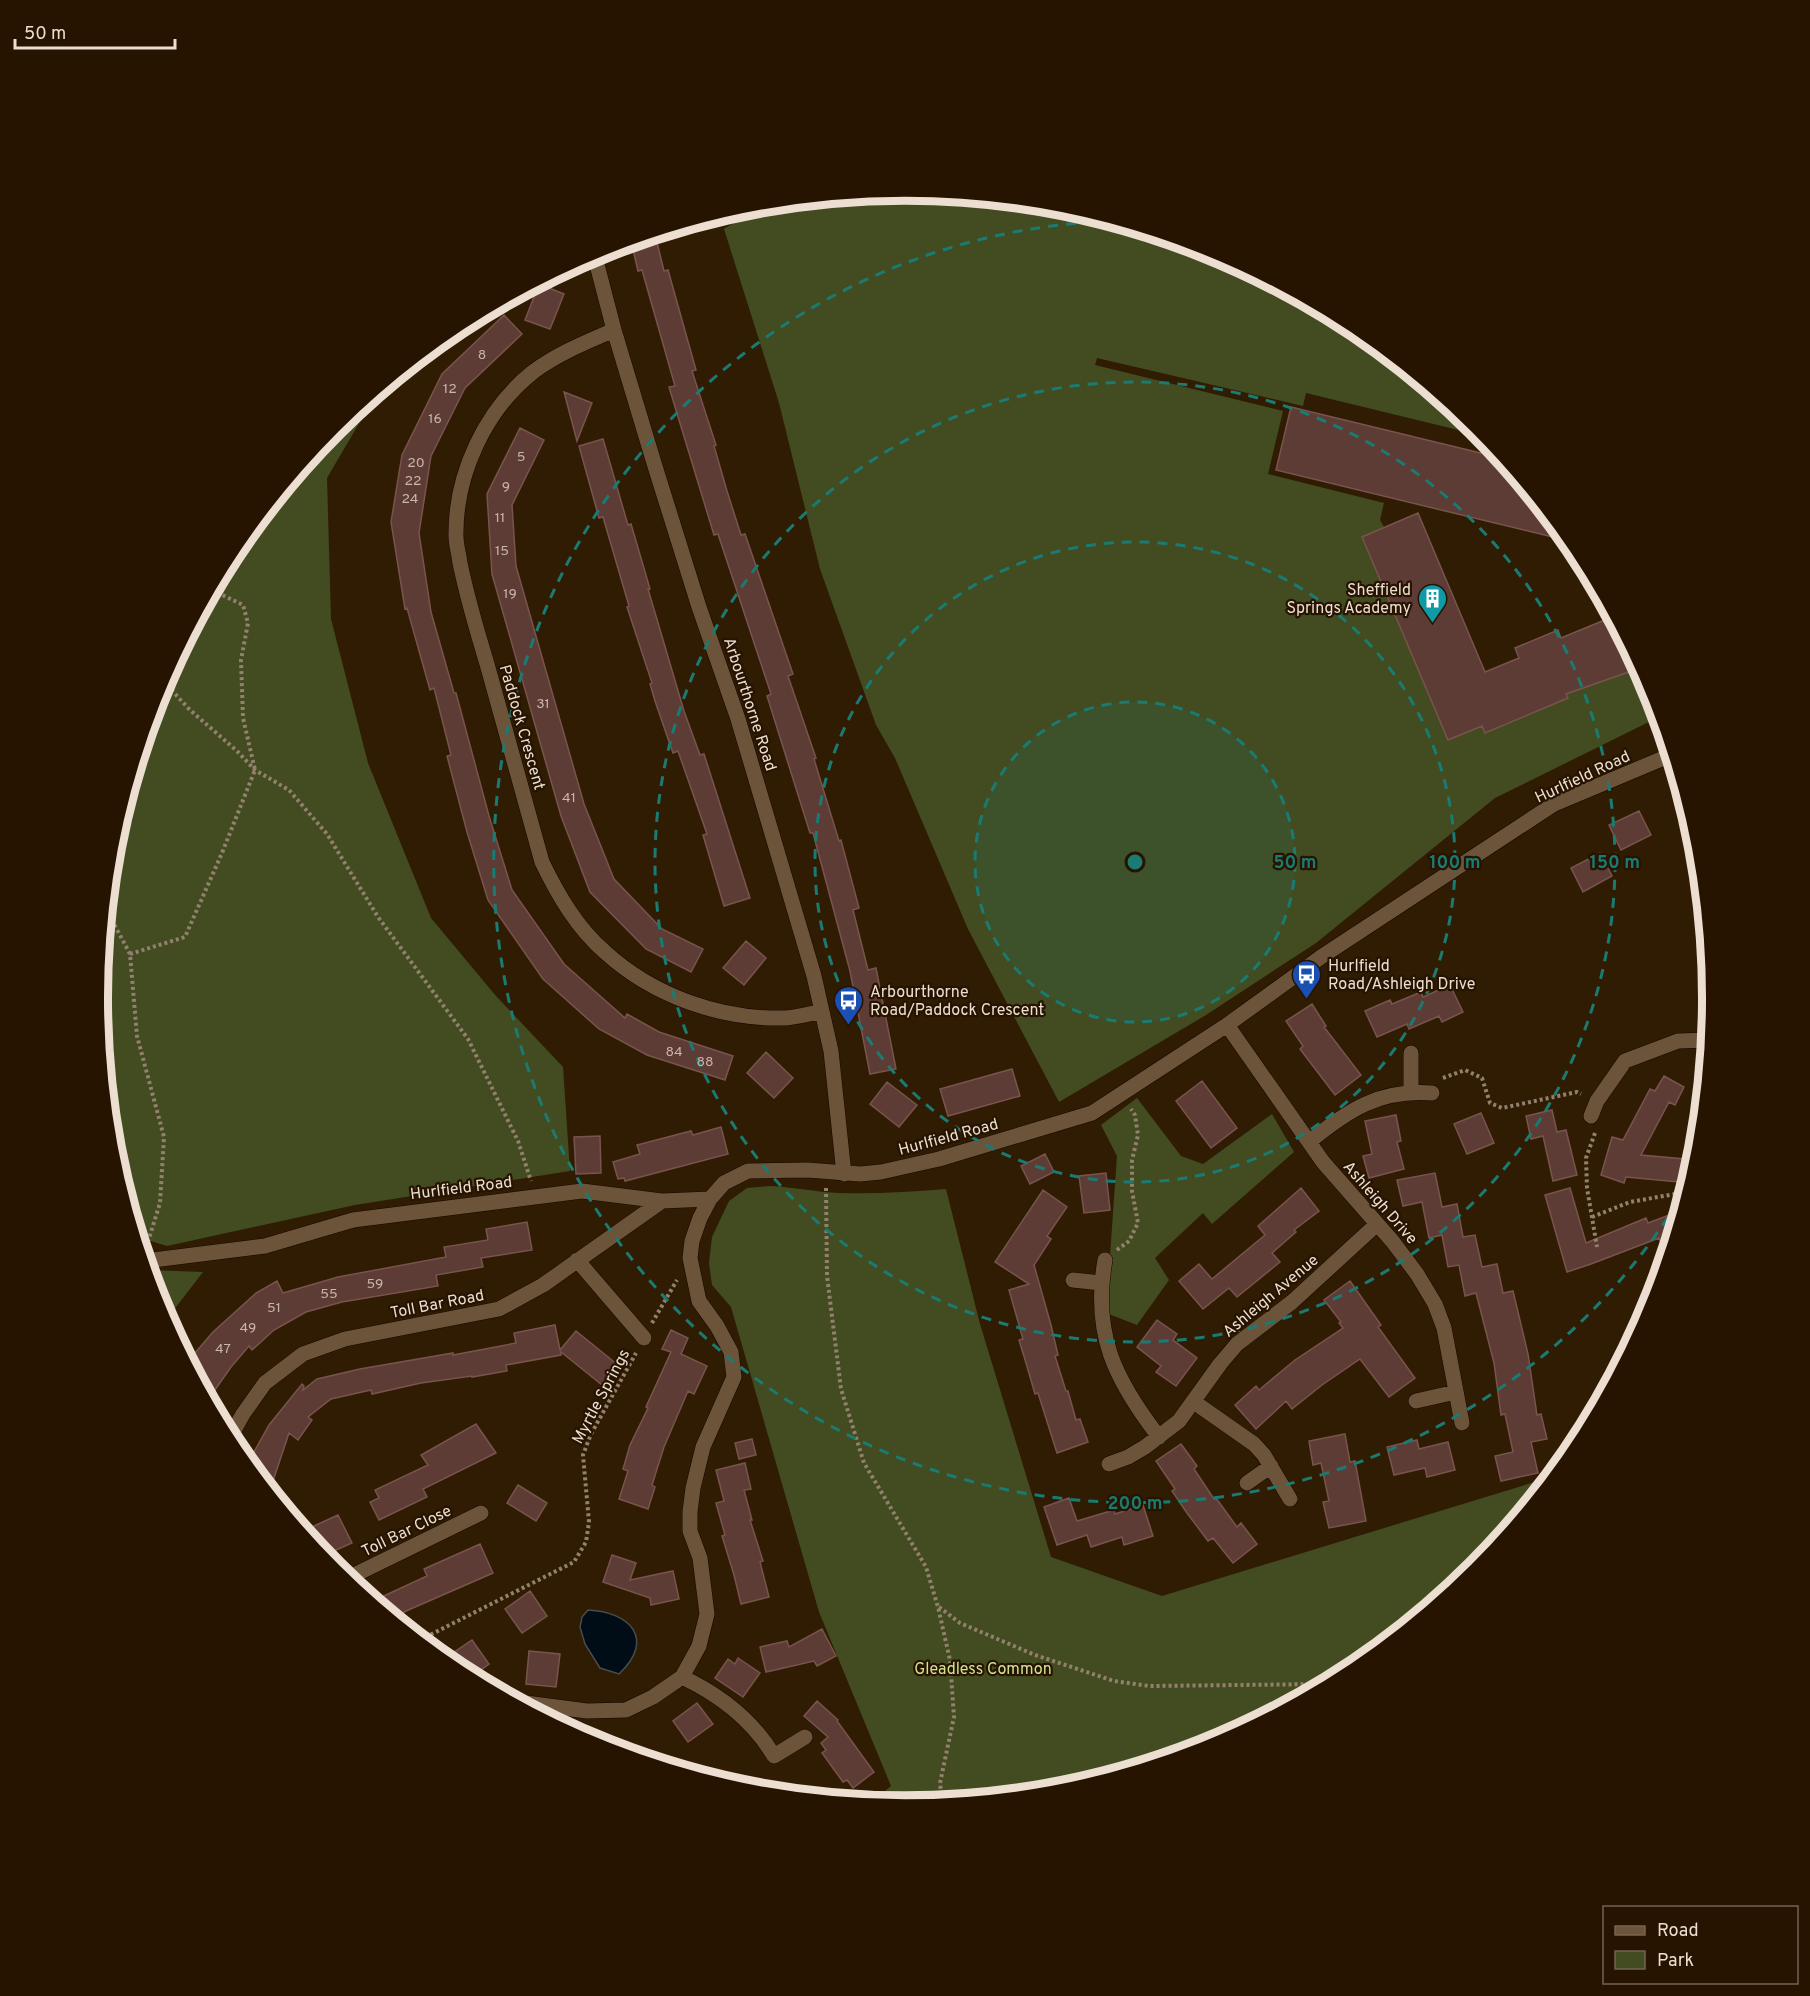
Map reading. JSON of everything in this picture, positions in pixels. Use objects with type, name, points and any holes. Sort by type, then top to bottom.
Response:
[{"type":"street","name":"Arbourthorne Road","points":[[597,263],[614,330],[699,607],[761,792],[814,976],[831,1051],[844,1174]]},
{"type":"street","name":"Paddock Crescent","points":[[614,330],[548,362],[532,373],[506,398],[483,430],[474,449],[467,468],[457,514],[456,537],[466,592],[543,862],[562,901],[584,930],[604,952],[652,986],[688,1003],[746,1017],[789,1018],[822,1011]]},
{"type":"street","name":"Hurlfield Road","points":[[150,1253],[265,1246],[353,1220],[582,1191],[662,1201],[710,1199],[724,1183],[748,1171],[776,1170],[844,1174],[881,1172],[950,1156],[1092,1113],[1227,1025],[1321,957],[1554,804],[1665,758]]},
{"type":"street","name":"Ashleigh Drive","points":[[1227,1025],[1323,1162],[1417,1274],[1435,1304],[1444,1328],[1462,1423]]},
{"type":"street","points":[[1591,1116],[1597,1101],[1625,1061],[1678,1041],[1700,1040]]},
{"type":"street","points":[[1411,1053],[1411,1091]]},
{"type":"street","points":[[1309,1142],[1361,1106],[1384,1096],[1411,1091],[1432,1093]]},
{"type":"street","points":[[545,1709],[626,1710],[653,1697],[682,1677],[699,1646],[707,1614],[700,1558],[690,1531],[693,1488],[703,1447],[734,1377],[730,1352],[717,1326],[699,1301],[690,1258],[696,1229],[710,1199]]},
{"type":"street","name":"Toll Bar Road","points":[[235,1429],[266,1383],[303,1354],[345,1339],[499,1310],[543,1285],[662,1201]]},
{"type":"street","name":"Ashleigh Avenue","points":[[1109,1464],[1128,1457],[1179,1421],[1237,1344],[1292,1302],[1377,1224]]},
{"type":"street","points":[[577,1260],[644,1338]]},
{"type":"street","points":[[1105,1260],[1101,1283],[1104,1336],[1108,1351],[1126,1392],[1159,1437]]},
{"type":"street","points":[[1073,1280],[1101,1283]]},
{"type":"street","points":[[1416,1401],[1456,1392]]},
{"type":"street","points":[[1194,1401],[1254,1444],[1271,1466],[1290,1500]]},
{"type":"street","points":[[1247,1483],[1271,1466]]},
{"type":"street","name":"Toll Bar Close","points":[[355,1575],[482,1514]]},
{"type":"street","points":[[682,1677],[708,1690],[742,1715],[764,1738],[774,1756],[805,1737]]},
{"type":"path","points":[[130,954],[185,937],[255,770],[243,718],[241,660],[248,623],[243,605],[219,593]]},
{"type":"path","points":[[171,689],[255,770],[289,790],[327,834],[378,917],[468,1039],[518,1141],[537,1196]]},
{"type":"path","points":[[112,921],[130,954],[137,1036],[164,1137],[160,1203],[148,1247]]},
{"type":"path","points":[[1432,1093],[1439,1080],[1465,1070],[1482,1078],[1490,1102],[1502,1108],[1577,1092],[1597,1101]]},
{"type":"path","points":[[1105,1260],[1129,1241],[1137,1223],[1132,1191],[1132,1160],[1138,1135],[1135,1115],[1122,1093]]},
{"type":"path","points":[[1591,1116],[1597,1127],[1586,1158],[1587,1188],[1598,1247]]},
{"type":"path","points":[[826,1172],[827,1276],[841,1389],[864,1463],[926,1566],[950,1660],[954,1717],[940,1783],[941,1794]]},
{"type":"path","points":[[1592,1217],[1630,1202],[1677,1194]]},
{"type":"path","name":"Myrtle Springs","points":[[428,1636],[573,1562],[586,1542],[589,1522],[583,1455],[591,1434],[690,1258]]},
{"type":"path","points":[[938,1607],[960,1623],[1024,1650],[1114,1681],[1149,1686],[1309,1684]]},
{"type":"green space","points":[[905,201],[1009,208],[1060,216],[1161,243],[1258,283],[1348,335],[1390,366],[1467,432],[1306,393],[1303,406],[1097,358],[1095,365],[1283,411],[1268,474],[1384,503],[1380,520],[1384,527],[1363,537],[1482,726],[1568,698],[1564,688],[1631,670],[1652,721],[1495,798],[1316,943],[1206,1015],[1059,1102],[968,929],[895,758],[876,725],[820,569],[779,403],[724,229],[742,218],[750,216],[853,203]]},
{"type":"green space","points":[[366,412],[327,478],[331,619],[368,763],[431,918],[496,996],[563,1067],[570,1171],[355,1205],[167,1246],[146,1239],[135,1204],[123,1153],[110,1050],[108,998],[115,894],[123,843],[135,792],[150,742],[169,693],[190,645],[215,599],[242,555],[273,513],[341,434]]},
{"type":"green space","points":[[1137,1098],[1181,1156],[1203,1164],[1272,1114],[1294,1152],[1212,1224],[1203,1213],[1155,1258],[1169,1280],[1137,1325],[1106,1313],[1117,1156],[1101,1125]]},
{"type":"green space","name":"Gleadless Common","points":[[770,1186],[852,1193],[946,1189],[980,1324],[1051,1557],[1162,1596],[1539,1481],[1469,1562],[1430,1597],[1348,1661],[1258,1713],[1161,1753],[1060,1780],[957,1793],[881,1794],[891,1786],[819,1612],[731,1307],[712,1285],[709,1263],[712,1237],[729,1201],[747,1188]]},
{"type":"green space","points":[[156,1270],[203,1272],[173,1311]]},
{"type":"shaded area","points":[[588,1610],[616,1616],[633,1630],[637,1639],[636,1650],[619,1674],[600,1668],[585,1644],[580,1627],[582,1617]]},
{"type":"building","points":[[657,241],[664,271],[668,270],[696,370],[692,371],[716,445],[714,446],[727,491],[741,535],[745,534],[793,674],[788,676],[816,758],[814,759],[839,841],[841,840],[859,908],[853,910],[868,970],[876,968],[896,1069],[870,1074],[850,971],[813,833],[810,833],[767,696],[771,694],[718,534],[714,535],[669,387],[675,386],[642,270],[638,271],[633,249]]},
{"type":"building","points":[[546,287],[564,294],[550,329],[525,320],[536,292]]},
{"type":"building","points":[[504,315],[522,334],[465,388],[431,456],[419,533],[431,612],[454,693],[456,693],[489,816],[512,890],[564,964],[625,1018],[627,1014],[659,1032],[733,1056],[725,1080],[647,1055],[599,1029],[543,979],[488,900],[467,832],[447,756],[451,755],[434,688],[430,690],[407,608],[405,609],[391,522],[402,455],[442,374]]},
{"type":"building","points":[[564,392],[592,403],[577,441]]},
{"type":"building","points":[[1291,407],[1488,455],[1555,538],[1276,470]]},
{"type":"building","points":[[520,428],[544,440],[512,505],[516,566],[584,804],[614,879],[662,929],[703,949],[691,972],[646,949],[590,892],[561,816],[492,574],[487,494]]},
{"type":"building","points":[[603,439],[628,525],[631,524],[684,711],[700,755],[704,754],[750,898],[724,906],[703,835],[707,834],[678,751],[673,753],[655,701],[650,684],[652,683],[627,607],[629,606],[603,517],[599,518],[579,446]]},
{"type":"building","name":"Sheffield Springs Academy","points":[[1418,513],[1485,672],[1519,658],[1515,648],[1558,630],[1561,638],[1606,620],[1631,671],[1566,694],[1568,698],[1485,733],[1482,726],[1448,740],[1362,537]]},
{"type":"building","points":[[1639,811],[1651,835],[1621,850],[1609,825]]},
{"type":"building","points":[[1600,853],[1612,876],[1583,892],[1571,868]]},
{"type":"building","points":[[746,941],[766,958],[744,985],[723,968]]},
{"type":"building","points":[[1450,985],[1463,1012],[1442,1022],[1439,1016],[1409,1029],[1407,1024],[1377,1037],[1365,1011],[1390,1000],[1392,1004],[1421,992],[1423,997]]},
{"type":"building","points":[[1312,1004],[1326,1026],[1324,1027],[1361,1075],[1335,1095],[1300,1049],[1303,1046],[1286,1021]]},
{"type":"building","points":[[766,1052],[793,1078],[774,1098],[747,1073]]},
{"type":"building","points":[[1012,1069],[1020,1096],[948,1116],[940,1089]]},
{"type":"building","points":[[1664,1076],[1684,1087],[1675,1105],[1669,1102],[1641,1155],[1686,1159],[1680,1182],[1626,1177],[1624,1183],[1601,1175],[1612,1137],[1623,1140],[1650,1089],[1655,1091]]},
{"type":"building","points":[[1202,1081],[1237,1128],[1211,1148],[1176,1101]]},
{"type":"building","points":[[887,1082],[917,1105],[899,1127],[870,1104]]},
{"type":"building","points":[[1552,1110],[1557,1132],[1566,1130],[1577,1175],[1553,1181],[1543,1136],[1531,1139],[1526,1116]]},
{"type":"building","points":[[1481,1113],[1494,1143],[1467,1154],[1454,1124]]},
{"type":"building","points":[[1396,1115],[1401,1141],[1397,1142],[1404,1169],[1369,1178],[1363,1156],[1372,1154],[1365,1121]]},
{"type":"building","points":[[721,1127],[728,1154],[625,1181],[624,1178],[618,1179],[613,1162],[640,1154],[637,1145],[691,1131],[693,1135]]},
{"type":"building","points":[[600,1136],[601,1173],[576,1174],[574,1137]]},
{"type":"building","points":[[1045,1154],[1054,1172],[1030,1184],[1021,1166]]},
{"type":"building","points":[[1106,1173],[1110,1210],[1084,1213],[1079,1176]]},
{"type":"building","points":[[1435,1173],[1442,1207],[1457,1204],[1463,1237],[1475,1235],[1482,1267],[1497,1264],[1503,1293],[1513,1291],[1528,1354],[1537,1415],[1541,1414],[1547,1439],[1531,1442],[1538,1473],[1501,1481],[1495,1456],[1513,1452],[1505,1414],[1501,1415],[1494,1363],[1476,1293],[1465,1296],[1459,1265],[1448,1267],[1442,1235],[1429,1238],[1422,1202],[1403,1206],[1397,1180]]},
{"type":"building","points":[[1301,1188],[1319,1211],[1294,1230],[1296,1232],[1272,1253],[1280,1262],[1237,1297],[1229,1288],[1203,1309],[1179,1281],[1199,1264],[1212,1279],[1265,1235],[1258,1226]]},
{"type":"building","points":[[1570,1188],[1586,1243],[1646,1218],[1648,1223],[1672,1214],[1662,1247],[1659,1238],[1567,1272],[1545,1195]]},
{"type":"building","points":[[1043,1190],[1067,1207],[1047,1236],[1051,1239],[1034,1265],[1058,1355],[1055,1356],[1076,1420],[1080,1419],[1088,1442],[1057,1453],[1038,1393],[1035,1394],[1019,1340],[1023,1339],[1009,1290],[1029,1284],[995,1262]]},
{"type":"building","points":[[527,1222],[532,1250],[481,1258],[483,1267],[436,1275],[438,1286],[342,1302],[306,1312],[274,1330],[252,1350],[249,1346],[213,1393],[193,1356],[213,1332],[256,1293],[277,1281],[283,1293],[338,1277],[446,1257],[444,1247],[488,1240],[486,1229]]},
{"type":"building","points":[[1350,1281],[1381,1325],[1378,1327],[1415,1378],[1389,1397],[1360,1359],[1292,1409],[1286,1401],[1256,1429],[1235,1405],[1256,1386],[1259,1390],[1295,1360],[1343,1328],[1324,1300]]},
{"type":"building","points":[[1157,1320],[1177,1334],[1173,1340],[1197,1358],[1176,1386],[1156,1372],[1161,1366],[1137,1347]]},
{"type":"building","points":[[555,1325],[560,1350],[576,1331],[618,1365],[602,1385],[561,1352],[561,1355],[506,1365],[507,1371],[421,1383],[372,1394],[371,1390],[331,1399],[308,1417],[312,1420],[298,1440],[289,1433],[273,1482],[251,1454],[269,1425],[302,1384],[303,1390],[317,1379],[360,1369],[516,1343],[514,1333]]},
{"type":"building","points":[[671,1330],[688,1338],[681,1354],[707,1366],[694,1394],[688,1391],[664,1447],[652,1485],[655,1487],[648,1509],[619,1499],[628,1471],[623,1469],[630,1445],[671,1352],[662,1349]]},
{"type":"building","points":[[476,1424],[496,1453],[423,1489],[427,1497],[379,1520],[370,1502],[379,1498],[375,1490],[428,1465],[421,1455]]},
{"type":"building","points":[[1345,1434],[1350,1462],[1355,1461],[1366,1521],[1329,1528],[1323,1502],[1329,1501],[1321,1463],[1313,1465],[1309,1441]]},
{"type":"building","points":[[752,1439],[756,1455],[739,1459],[735,1443]]},
{"type":"building","points":[[1417,1440],[1419,1449],[1448,1442],[1455,1470],[1427,1477],[1425,1468],[1394,1475],[1387,1447]]},
{"type":"building","points":[[1181,1444],[1197,1466],[1194,1469],[1214,1499],[1216,1498],[1237,1527],[1241,1523],[1257,1544],[1233,1563],[1213,1538],[1208,1541],[1172,1491],[1175,1489],[1156,1461]]},
{"type":"building","points":[[745,1463],[751,1489],[744,1490],[752,1520],[750,1520],[763,1561],[760,1562],[769,1597],[741,1604],[722,1536],[725,1535],[716,1503],[724,1501],[716,1470]]},
{"type":"building","points":[[518,1485],[547,1503],[536,1521],[507,1503]]},
{"type":"building","points":[[1069,1498],[1077,1521],[1114,1510],[1115,1514],[1143,1505],[1153,1536],[1124,1545],[1122,1537],[1091,1547],[1087,1535],[1057,1545],[1044,1507]]},
{"type":"building","points":[[338,1515],[352,1543],[332,1552],[310,1528]]},
{"type":"building","points":[[480,1544],[493,1573],[401,1614],[381,1597],[427,1576],[424,1569]]},
{"type":"building","points":[[612,1555],[636,1563],[630,1580],[673,1571],[679,1599],[651,1605],[650,1598],[603,1582]]},
{"type":"building","points":[[530,1591],[547,1616],[522,1633],[505,1609]]},
{"type":"building","points":[[822,1629],[836,1656],[817,1666],[814,1661],[766,1672],[760,1647],[787,1641],[789,1647]]},
{"type":"building","points":[[472,1640],[489,1664],[479,1671],[452,1654]]},
{"type":"building","points":[[529,1651],[560,1654],[556,1687],[526,1684]]},
{"type":"building","points":[[738,1658],[760,1673],[743,1697],[715,1678],[728,1659],[735,1664]]},
{"type":"building","points":[[817,1701],[838,1720],[874,1772],[853,1788],[847,1780],[843,1782],[822,1753],[826,1750],[821,1743],[828,1737],[804,1716]]},
{"type":"building","points":[[697,1703],[713,1724],[688,1742],[673,1721]]},
{"type":"place","name":"Sheffield Springs Academy","points":[[1432,624]]},
{"type":"place","name":"Hurlfield Road/Ashleigh Drive","points":[[1307,1000]]},
{"type":"place","name":"Arbourthorne Road/Paddock Crescent","points":[[849,1026]]}]
